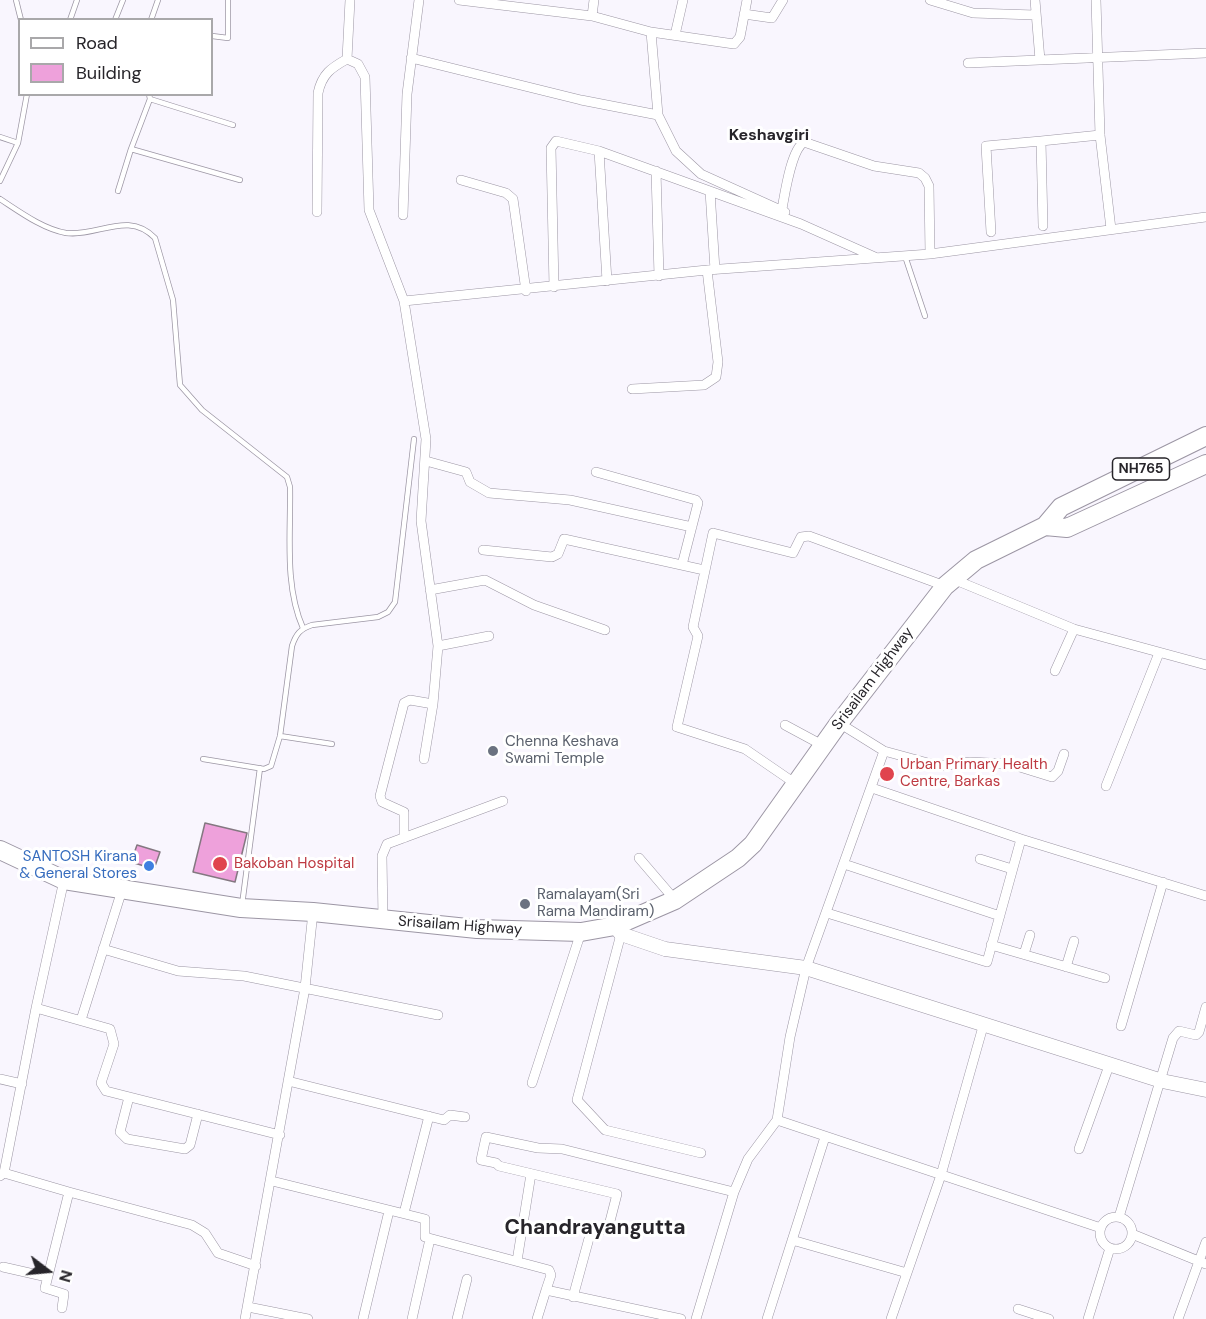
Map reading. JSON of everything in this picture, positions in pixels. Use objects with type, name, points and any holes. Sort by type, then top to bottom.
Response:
[{"type":"highway","points":[[1187,447],[1206,426]]},
{"type":"highway","name":"NH765","points":[[1045,526],[1061,507],[1206,436]]},
{"type":"highway","name":"NH765","points":[[1045,526],[1067,528],[1206,464]]},
{"type":"highway","points":[[1178,477],[1206,469]]},
{"type":"highway","name":"Srisailam Highway","points":[[0,850],[64,880],[241,908],[313,912],[477,929],[581,932],[618,930],[675,900],[738,858],[753,844],[839,723],[949,583],[976,560],[1045,526]]},
{"type":"main road","points":[[618,930],[665,949],[806,968],[1162,1080],[1206,1090]]},
{"type":"street","points":[[346,59],[350,0]]},
{"type":"street","points":[[403,215],[407,94],[419,0]]},
{"type":"street","points":[[459,0],[592,16],[651,32],[734,44],[740,37],[747,0]]},
{"type":"street","points":[[592,16],[594,0]]},
{"type":"street","points":[[675,35],[683,0]]},
{"type":"street","points":[[744,14],[772,18],[783,0]]},
{"type":"street","points":[[930,0],[973,13],[1035,15]]},
{"type":"street","points":[[1035,0],[1040,60]]},
{"type":"street","points":[[1096,0],[1100,135],[1111,229]]},
{"type":"street","points":[[651,32],[658,115],[676,151],[701,174],[782,209],[801,224]]},
{"type":"street","points":[[968,63],[1206,53]]},
{"type":"street","points":[[411,58],[581,100],[658,115]]},
{"type":"street","points":[[317,212],[320,81],[327,71],[346,59]]},
{"type":"street","points":[[346,59],[358,64],[365,77],[369,210],[404,301],[426,439],[421,521],[438,646],[433,704],[424,759]]},
{"type":"street","points":[[991,232],[986,147],[1100,135]]},
{"type":"street","points":[[554,287],[551,148],[556,141],[599,151],[656,171],[801,224],[877,258]]},
{"type":"street","points":[[1041,141],[1043,226]]},
{"type":"street","points":[[782,209],[794,159],[798,147],[804,142],[874,166],[919,173],[929,186],[930,254]]},
{"type":"street","points":[[599,151],[607,281]]},
{"type":"street","points":[[656,171],[659,276]]},
{"type":"street","points":[[461,180],[506,193],[513,199],[526,291]]},
{"type":"street","points":[[632,389],[704,385],[716,376],[718,362],[711,270],[710,191]]},
{"type":"street","points":[[404,301],[526,291],[711,270],[930,254],[1206,217]]},
{"type":"street","points":[[426,461],[466,472],[470,482],[489,493],[570,500],[692,527]]},
{"type":"street","points":[[596,472],[696,500],[682,565]]},
{"type":"street","points":[[797,785],[745,749],[677,727],[698,636],[693,627],[714,533],[793,553],[801,537],[809,536],[949,583],[1074,629],[1206,665]]},
{"type":"street","points":[[483,550],[552,557],[558,554],[564,539],[704,570]]},
{"type":"street","points":[[430,590],[485,580],[534,605],[605,630]]},
{"type":"street","points":[[1054,672],[1074,629]]},
{"type":"street","points":[[438,646],[489,636]]},
{"type":"street","points":[[1106,786],[1159,653]]},
{"type":"street","points":[[404,838],[404,812],[381,801],[380,796],[404,703],[410,700],[433,704]]},
{"type":"street","points":[[839,723],[884,751],[939,766],[970,762],[1010,764],[1052,777],[1058,771],[1064,754]]},
{"type":"street","points":[[785,725],[824,746]]},
{"type":"street","points":[[696,1319],[734,1192],[748,1159],[777,1120],[790,1037],[806,968],[884,751]]},
{"type":"street","points":[[872,788],[1021,839],[1206,896]]},
{"type":"street","points":[[383,920],[383,851],[387,844],[503,801]]},
{"type":"street","points":[[827,913],[985,962],[992,945],[1021,839]]},
{"type":"street","points":[[639,858],[675,900]]},
{"type":"street","points":[[980,860],[1012,869]]},
{"type":"street","points":[[844,864],[1000,916]]},
{"type":"street","points":[[64,880],[2,1174],[192,1225],[205,1233],[218,1253],[256,1266]]},
{"type":"street","points":[[1121,1026],[1163,882]]},
{"type":"street","points":[[81,1020],[122,890]]},
{"type":"street","points":[[246,1319],[305,988],[313,912]]},
{"type":"street","points":[[618,930],[577,1100],[605,1130],[701,1152]]},
{"type":"street","points":[[532,1083],[581,932]]},
{"type":"street","points":[[1024,954],[1030,934]]},
{"type":"street","points":[[1066,967],[1074,941]]},
{"type":"street","points":[[992,945],[1105,978]]},
{"type":"street","points":[[103,949],[178,971],[244,976],[438,1015]]},
{"type":"street","points":[[1119,1217],[1176,1032],[1196,1035],[1199,1032],[1206,1007]]},
{"type":"street","points":[[36,1008],[102,1026],[113,1035],[114,1044],[102,1078],[102,1087],[129,1097],[280,1135]]},
{"type":"street","points":[[891,1319],[941,1175],[984,1023]]},
{"type":"street","points":[[1079,1149],[1110,1063]]},
{"type":"street","points":[[0,1079],[22,1084]]},
{"type":"street","points":[[288,1081],[444,1120],[450,1115],[465,1117]]},
{"type":"street","points":[[129,1097],[120,1132],[127,1139],[185,1149],[190,1145],[198,1114]]},
{"type":"street","points":[[404,1213],[429,1116]]},
{"type":"street","points":[[777,1120],[1101,1228]]},
{"type":"street","points":[[767,1319],[825,1137]]},
{"type":"street","points":[[573,1297],[591,1231],[608,1229],[617,1194],[481,1160],[485,1138],[538,1149],[561,1149],[734,1192]]},
{"type":"street","points":[[517,1261],[531,1174]]},
{"type":"street","points":[[272,1181],[425,1219],[423,1236],[430,1239],[549,1270],[551,1275],[537,1319]]},
{"type":"street","points":[[62,1308],[65,1296],[46,1289],[69,1192]]},
{"type":"street","points":[[363,1319],[389,1211]]},
{"type":"street","points":[[1119,1217],[1130,1225],[1132,1234],[1125,1247],[1110,1248],[1101,1238],[1101,1228],[1106,1220],[1119,1217]]},
{"type":"street","points":[[1132,1234],[1202,1263]]},
{"type":"street","points":[[412,1319],[430,1239]]},
{"type":"street","points":[[792,1240],[907,1273]]},
{"type":"street","points":[[1178,1319],[1202,1263],[1206,1242]]},
{"type":"street","points":[[1088,1319],[1110,1248]]},
{"type":"street","points":[[3,1267],[47,1277]]},
{"type":"street","points":[[457,1319],[467,1279]]},
{"type":"street","points":[[546,1290],[681,1319]]},
{"type":"street","points":[[248,1307],[308,1319]]},
{"type":"street","points":[[1018,1309],[1049,1319]]},
{"type":"lane","points":[[16,0],[20,18]]},
{"type":"lane","points":[[71,18],[77,0]]},
{"type":"lane","points":[[116,18],[123,0]]},
{"type":"lane","points":[[152,18],[158,0]]},
{"type":"lane","points":[[213,36],[228,38],[228,0]]},
{"type":"lane","points":[[0,181],[18,143],[27,96]]},
{"type":"lane","points":[[118,191],[149,97],[233,125]]},
{"type":"lane","points":[[0,137],[18,143]]},
{"type":"lane","points":[[130,149],[240,180]]},
{"type":"lane","points":[[0,199],[40,223],[65,232],[126,224],[149,232],[155,238],[173,300],[180,385],[201,410],[287,477],[290,487],[290,558],[293,594],[296,612],[303,628]]},
{"type":"lane","points":[[905,256],[925,316]]},
{"type":"lane","points":[[202,759],[260,768],[271,766],[280,736],[292,646],[296,634],[303,628],[378,616],[388,612],[395,602],[414,439]]},
{"type":"lane","points":[[280,736],[332,744]]},
{"type":"lane","points":[[241,908],[260,768]]},
{"type":"building","points":[[205,823],[247,833],[235,882],[193,872]]},
{"type":"building","points":[[137,845],[160,852],[154,869],[131,862]]},
{"type":"place","name":"Chenna Keshava Swami Temple","points":[[493,751]]},
{"type":"place","name":"Urban Primary Health Centre, Barkas","points":[[887,774]]},
{"type":"place","name":"Bakoban Hospital","points":[[220,864]]},
{"type":"place","name":"SANTOSH Kirana & General Stores","points":[[149,866]]},
{"type":"place","name":"Ramalayam(Sri Rama Mandiram)","points":[[525,904]]},
{"type":"district","name":"Keshavgiri","points":[[769,136]]},
{"type":"district","name":"Chandrayangutta","points":[[595,1228]]}]
